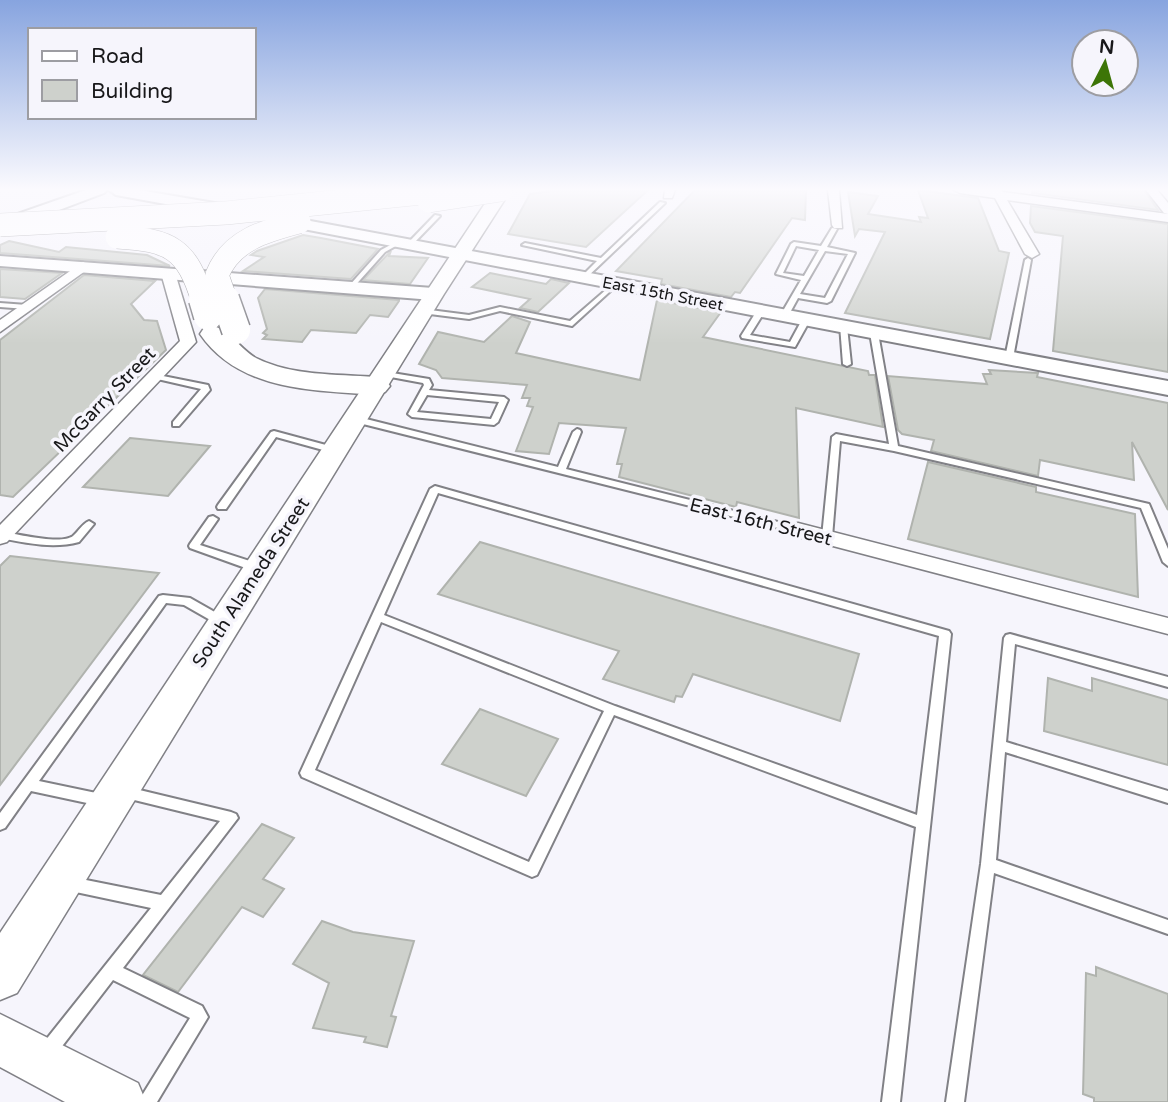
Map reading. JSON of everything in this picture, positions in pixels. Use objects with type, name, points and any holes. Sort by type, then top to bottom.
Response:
[{"type":"highway","points":[[153,241],[184,253],[225,332],[279,361],[379,380]]},
{"type":"highway","points":[[225,332],[217,275],[229,253],[247,241]]},
{"type":"main road","name":"South Alameda Street","points":[[0,976],[58,881],[469,241]]},
{"type":"main road","points":[[20,1050],[118,1102]]},
{"type":"street","name":"East 15th Street","points":[[389,241],[1168,388]]},
{"type":"street","points":[[1022,241],[1030,257]]},
{"type":"street","points":[[0,261],[350,288],[428,302]]},
{"type":"street","points":[[0,327],[83,266]]},
{"type":"street","name":"McGarry Street","points":[[1,536],[188,342],[168,273]]},
{"type":"street","name":"East 16th Street","points":[[798,530],[1168,625]]},
{"type":"lane","points":[[350,288],[383,251],[406,241]]},
{"type":"lane","points":[[583,278],[621,241]]},
{"type":"lane","points":[[784,316],[827,241]]},
{"type":"lane","points":[[794,295],[827,301],[852,253],[794,244],[779,274],[805,278]]},
{"type":"lane","points":[[525,246],[602,260]]},
{"type":"lane","points":[[1009,358],[1030,257]]},
{"type":"lane","points":[[428,302],[469,317],[500,309],[572,324],[615,284]]},
{"type":"lane","points":[[0,305],[27,307]]},
{"type":"lane","points":[[761,311],[746,336],[792,345],[806,320]]},
{"type":"lane","points":[[843,327],[847,364]]},
{"type":"lane","points":[[874,332],[894,448]]},
{"type":"lane","points":[[156,376],[205,387],[206,390],[176,424]]},
{"type":"lane","points":[[379,380],[426,381],[428,385],[412,414],[494,422],[504,400],[424,393]]},
{"type":"lane","points":[[422,436],[434,416]]},
{"type":"lane","name":"East 16th Street","points":[[354,419],[798,530]]},
{"type":"lane","points":[[561,471],[577,432]]},
{"type":"lane","points":[[222,507],[274,434],[334,450]]},
{"type":"lane","points":[[827,537],[836,438],[894,448],[1145,506],[1168,562]]},
{"type":"lane","points":[[611,709],[531,870],[307,773],[435,489],[945,634],[891,1102]]},
{"type":"lane","points":[[213,519],[194,546],[258,568]]},
{"type":"lane","points":[[1,536],[58,543],[75,540],[89,524]]},
{"type":"lane","points":[[0,824],[163,598],[186,601],[224,622]]},
{"type":"lane","points":[[377,617],[611,709],[924,824]]},
{"type":"lane","points":[[955,1102],[988,864],[1010,638],[1168,682]]},
{"type":"lane","points":[[999,745],[1168,797]]},
{"type":"lane","points":[[20,1050],[111,971],[231,818],[113,796],[28,785]]},
{"type":"lane","points":[[988,864],[1168,927]]},
{"type":"lane","points":[[58,881],[164,903]]},
{"type":"lane","points":[[111,971],[196,1012],[200,1017],[147,1102]]},
{"type":"building","points":[[11,241],[59,252],[66,247],[147,255],[170,266],[0,253],[0,245]]},
{"type":"building","points":[[285,241],[337,241],[378,249],[351,279],[243,271],[264,257],[251,255]]},
{"type":"building","points":[[553,241],[592,241],[586,247]]},
{"type":"building","points":[[645,241],[776,241],[740,293],[735,292],[731,297],[661,284],[662,279],[616,271]]},
{"type":"building","points":[[880,241],[995,241],[999,251],[1009,253],[990,339],[845,313]]},
{"type":"building","points":[[1063,241],[1168,241],[1168,372],[1053,351]]},
{"type":"building","points":[[391,251],[389,256],[428,258],[410,284],[363,280]]},
{"type":"building","points":[[0,269],[62,273],[25,299],[0,297]]},
{"type":"building","points":[[490,273],[546,284],[551,279],[569,283],[538,312],[520,308],[530,299],[472,287]]},
{"type":"building","points":[[84,275],[155,281],[131,304],[144,320],[157,321],[166,350],[13,497],[0,495],[0,340]]},
{"type":"building","points":[[265,289],[399,301],[388,317],[370,315],[356,333],[311,330],[302,342],[263,339],[267,335],[263,333],[267,329],[258,298]]},
{"type":"building","points":[[657,300],[721,312],[703,337],[868,371],[869,375],[875,375],[883,427],[796,408],[799,518],[737,502],[736,507],[619,477],[622,464],[617,464],[626,428],[559,423],[549,454],[516,451],[533,407],[527,406],[530,398],[522,398],[527,385],[442,378],[436,370],[419,364],[438,332],[484,342],[512,316],[530,322],[516,353],[640,380]]},
{"type":"building","points":[[989,370],[1038,373],[1037,377],[1168,403],[1168,510],[1132,442],[1134,480],[1040,460],[1038,476],[931,451],[934,440],[902,434],[898,430],[888,376],[987,384],[983,374],[991,374]]},
{"type":"building","points":[[130,438],[210,446],[168,496],[83,487]]},
{"type":"building","points":[[928,462],[1036,487],[1036,492],[1135,514],[1138,597],[908,539]]},
{"type":"building","points":[[480,542],[859,654],[840,721],[693,674],[682,697],[676,696],[674,702],[603,679],[619,651],[438,594]]},
{"type":"building","points":[[10,556],[159,573],[0,785],[0,566]]},
{"type":"building","points":[[1048,678],[1092,691],[1092,678],[1168,700],[1168,765],[1044,731]]},
{"type":"building","points":[[480,709],[558,739],[526,796],[442,764]]},
{"type":"building","points":[[262,824],[294,838],[263,879],[284,889],[263,917],[242,907],[178,992],[143,975]]},
{"type":"building","points":[[322,921],[353,932],[414,941],[391,1016],[396,1017],[387,1047],[364,1042],[366,1037],[313,1028],[329,983],[293,964]]},
{"type":"building","points":[[1096,967],[1168,994],[1168,1102],[1094,1102],[1094,1098],[1083,1094],[1086,973],[1096,976]]}]
